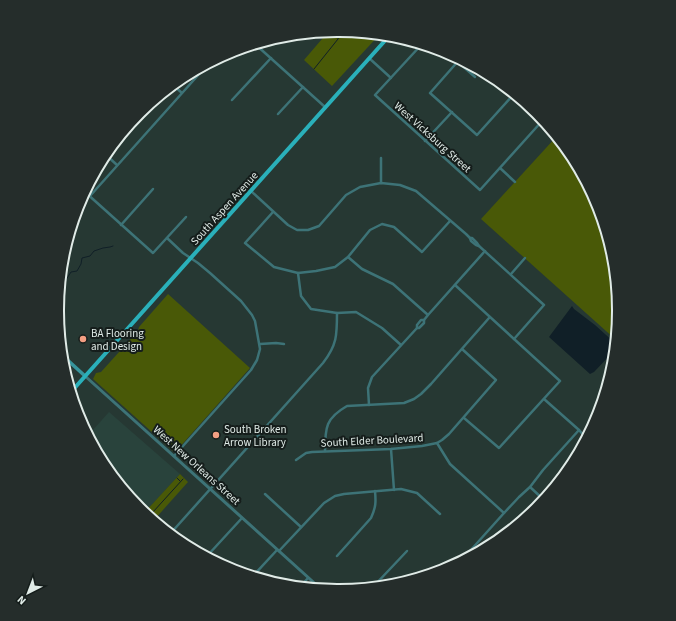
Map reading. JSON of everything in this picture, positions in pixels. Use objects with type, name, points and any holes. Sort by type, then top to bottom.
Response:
[{"type":"main road","name":"South Aspen Avenue","points":[[76,387],[385,41]]},
{"type":"main road","name":"West New Orleans Street","points":[[70,362],[85,376]]},
{"type":"street","points":[[260,48],[325,107]]},
{"type":"street","points":[[369,58],[391,78],[417,49]]},
{"type":"street","points":[[232,100],[271,58]]},
{"type":"street","points":[[456,64],[430,93],[477,135],[510,99]]},
{"type":"street","points":[[468,70],[475,77]]},
{"type":"street","points":[[186,217],[153,253],[90,196],[197,76]]},
{"type":"street","name":"West Vicksburg Street","points":[[391,78],[375,95],[480,190],[500,168]]},
{"type":"street","points":[[278,114],[303,87]]},
{"type":"street","points":[[178,89],[182,93]]},
{"type":"street","points":[[425,141],[452,112]]},
{"type":"street","points":[[515,182],[500,168],[539,125]]},
{"type":"street","points":[[380,158],[381,183]]},
{"type":"street","points":[[111,159],[118,165]]},
{"type":"street","points":[[251,191],[288,225],[297,230],[308,230],[319,226],[346,195],[360,186],[381,183],[400,185],[416,191],[470,238],[471,241],[479,246],[511,274],[544,305],[514,339]]},
{"type":"street","points":[[121,224],[153,189]]},
{"type":"street","points":[[274,212],[245,243],[274,267],[298,273],[335,267],[348,257],[370,230],[382,224],[394,227],[422,252],[450,221]]},
{"type":"street","points":[[167,238],[241,301],[252,314],[260,344],[259,355],[251,370],[174,456]]},
{"type":"street","points":[[369,405],[368,388],[372,377],[417,328],[417,325],[421,320],[424,320],[485,251]]},
{"type":"street","points":[[348,257],[362,269],[393,284],[428,314]]},
{"type":"street","points":[[511,274],[525,258]]},
{"type":"street","points":[[298,273],[302,296],[312,309],[337,313],[356,312],[382,328],[401,345]]},
{"type":"street","points":[[455,285],[489,318],[560,381],[499,448],[464,418]]},
{"type":"street","points":[[174,529],[326,360],[332,351],[336,337],[337,313]]},
{"type":"street","points":[[325,451],[327,426],[340,410],[347,406],[404,403],[414,399],[431,384],[489,318]]},
{"type":"street","points":[[260,344],[284,344]]},
{"type":"street","name":"South Elder Boulevard","points":[[296,460],[306,453],[422,446],[437,443],[464,418],[496,380],[462,349]]},
{"type":"street","name":"West New Orleans Street","points":[[85,376],[313,583]]},
{"type":"street","points":[[544,399],[582,433]]},
{"type":"street","points":[[472,549],[530,487],[543,470],[579,430]]},
{"type":"street","points":[[437,443],[450,464],[504,513]]},
{"type":"street","points":[[391,448],[394,490]]},
{"type":"street","points":[[530,487],[539,496]]},
{"type":"street","points":[[257,572],[324,503],[335,496],[375,491],[401,489],[409,490],[417,493],[440,514]]},
{"type":"street","points":[[337,556],[372,518],[376,504],[375,491]]},
{"type":"street","points":[[265,494],[301,527]]},
{"type":"street","points":[[210,552],[242,518]]},
{"type":"street","points":[[378,581],[406,551]]},
{"type":"street","points":[[304,582],[308,578]]},
{"type":"shaded area","points":[[109,412],[180,474],[149,508],[132,491],[121,477],[101,447],[93,430]]},
{"type":"green space","points":[[338,37],[375,39],[332,86],[304,60],[323,38]]},
{"type":"green space","points":[[553,141],[575,174],[591,206],[597,223],[609,275],[612,310],[610,335],[481,219]]},
{"type":"green space","points":[[168,294],[250,368],[175,451],[173,451],[93,379],[96,373],[101,372],[138,331],[139,327]]},
{"type":"green space","points":[[180,474],[188,482],[158,516],[149,508]]},
{"type":"water","points":[[572,306],[610,338],[607,358],[594,372],[590,374],[549,337]]},
{"type":"waterway","points":[[314,69],[338,37]]},
{"type":"waterway","points":[[67,279],[71,272],[77,271],[81,264],[82,258],[90,256],[94,251],[113,246]]},
{"type":"waterway","points":[[177,478],[180,481]]},
{"type":"waterway","points":[[153,512],[183,479]]},
{"type":"place","name":"BA Flooring and Design","points":[[83,339]]},
{"type":"place","name":"South Broken Arrow Library","points":[[216,435]]}]
